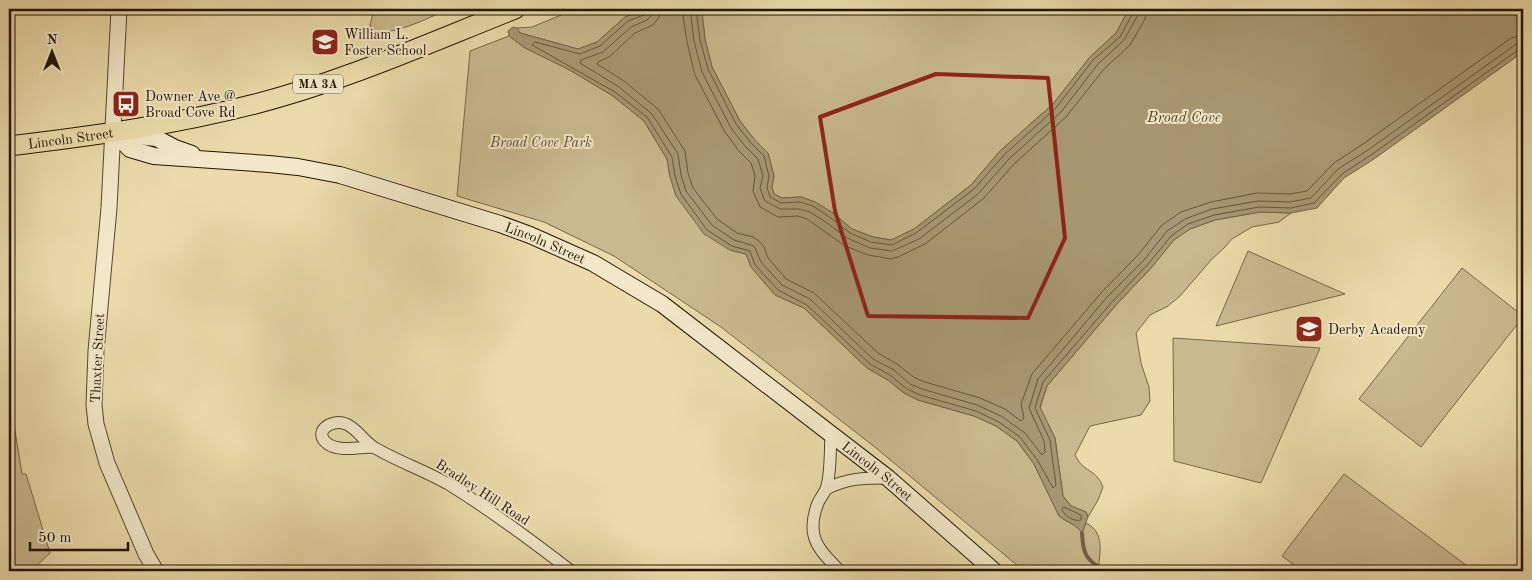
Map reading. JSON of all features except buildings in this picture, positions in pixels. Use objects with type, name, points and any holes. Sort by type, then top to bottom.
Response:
[{"type":"main road","name":"MA 3A","points":[[114,133],[201,117],[256,104],[369,66],[515,9]]},
{"type":"main road","name":"Lincoln Street","points":[[9,146],[114,133],[130,149],[154,156],[298,167],[340,175],[500,224],[563,250],[593,263],[662,304],[888,478],[994,571]]},
{"type":"street","name":"Thaxter Street","points":[[120,9],[114,133],[96,351],[94,405],[96,424],[107,463],[142,545],[156,571]]},
{"type":"street","points":[[826,490],[831,435]]},
{"type":"street","name":"Bradley Hill Road","points":[[373,447],[449,485],[541,548],[571,571]]},
{"type":"street","points":[[840,571],[814,540],[814,516],[818,502],[826,490],[837,484],[852,479],[888,478]]},
{"type":"highlighted area","points":[[936,74],[1048,78],[1065,238],[1028,318],[868,316],[835,211],[820,117]]},
{"type":"green space","points":[[374,9],[448,9],[401,28],[381,33],[372,33],[370,25]]},
{"type":"green space","points":[[576,9],[647,9],[625,17],[597,42],[578,49],[520,33],[517,28],[532,27]]},
{"type":"green space","points":[[699,9],[1129,9],[1116,33],[1090,57],[1053,104],[1000,151],[971,185],[914,229],[891,240],[873,237],[852,229],[833,213],[815,202],[801,197],[782,198],[774,194],[772,187],[774,176],[768,153],[740,121],[712,67],[705,39],[702,12]]},
{"type":"green space","name":"Broad Cove Park","points":[[509,36],[525,48],[568,69],[613,96],[644,121],[667,159],[670,177],[730,250],[746,254],[751,267],[775,295],[804,308],[867,368],[888,380],[904,393],[918,400],[974,416],[996,426],[1017,441],[1034,464],[1059,516],[1082,533],[1086,523],[1096,532],[1100,544],[1098,571],[1024,571],[876,448],[721,327],[614,256],[544,222],[457,196],[470,51]]},
{"type":"green space","points":[[1260,212],[1291,213],[1279,222],[1252,227],[1232,239],[1180,296],[1168,306],[1150,315],[1136,333],[1141,363],[1149,387],[1150,401],[1141,415],[1090,426],[1075,455],[1082,465],[1097,476],[1103,487],[1088,517],[1086,512],[1071,506],[1063,496],[1055,438],[1040,408],[1047,386],[1116,305],[1152,267],[1173,240],[1190,229],[1215,220]]},
{"type":"green space","points":[[1248,251],[1345,294],[1216,326]]},
{"type":"green space","points":[[1462,268],[1523,317],[1421,447],[1359,399]]},
{"type":"green space","points":[[1173,338],[1320,348],[1261,483],[1174,461]]},
{"type":"green space","points":[[9,394],[22,474],[26,474],[50,553],[31,571],[9,571]]},
{"type":"green space","points":[[1344,474],[1474,571],[1302,571],[1282,556]]},
{"type":"water","name":"Broad Cove","points":[[647,9],[699,9],[702,12],[705,39],[712,67],[740,121],[768,153],[774,176],[772,187],[774,194],[782,198],[801,197],[815,202],[833,213],[852,229],[873,237],[891,240],[914,229],[971,185],[1000,151],[1053,104],[1090,57],[1116,33],[1129,9],[1523,9],[1523,52],[1374,159],[1344,178],[1317,208],[1291,213],[1260,212],[1215,220],[1190,229],[1174,240],[1047,386],[1040,407],[1055,438],[1063,496],[1071,506],[1086,512],[1088,517],[1082,533],[1059,516],[1034,464],[1017,441],[996,426],[974,416],[918,400],[904,393],[888,380],[867,368],[804,308],[775,295],[751,267],[746,254],[730,250],[704,234],[676,196],[667,159],[644,121],[613,96],[568,69],[525,48],[509,36],[508,31],[513,27],[517,28],[520,33],[578,49],[597,42],[625,17]]},
{"type":"waterway","points":[[1082,533],[1083,547],[1089,560],[1104,571]]},
{"type":"place","name":"William L. Foster School","points":[[325,42]]},
{"type":"place","name":"Downer Ave @ Broad Cove Rd","points":[[126,104]]},
{"type":"place","name":"Derby Academy","points":[[1309,329]]}]
